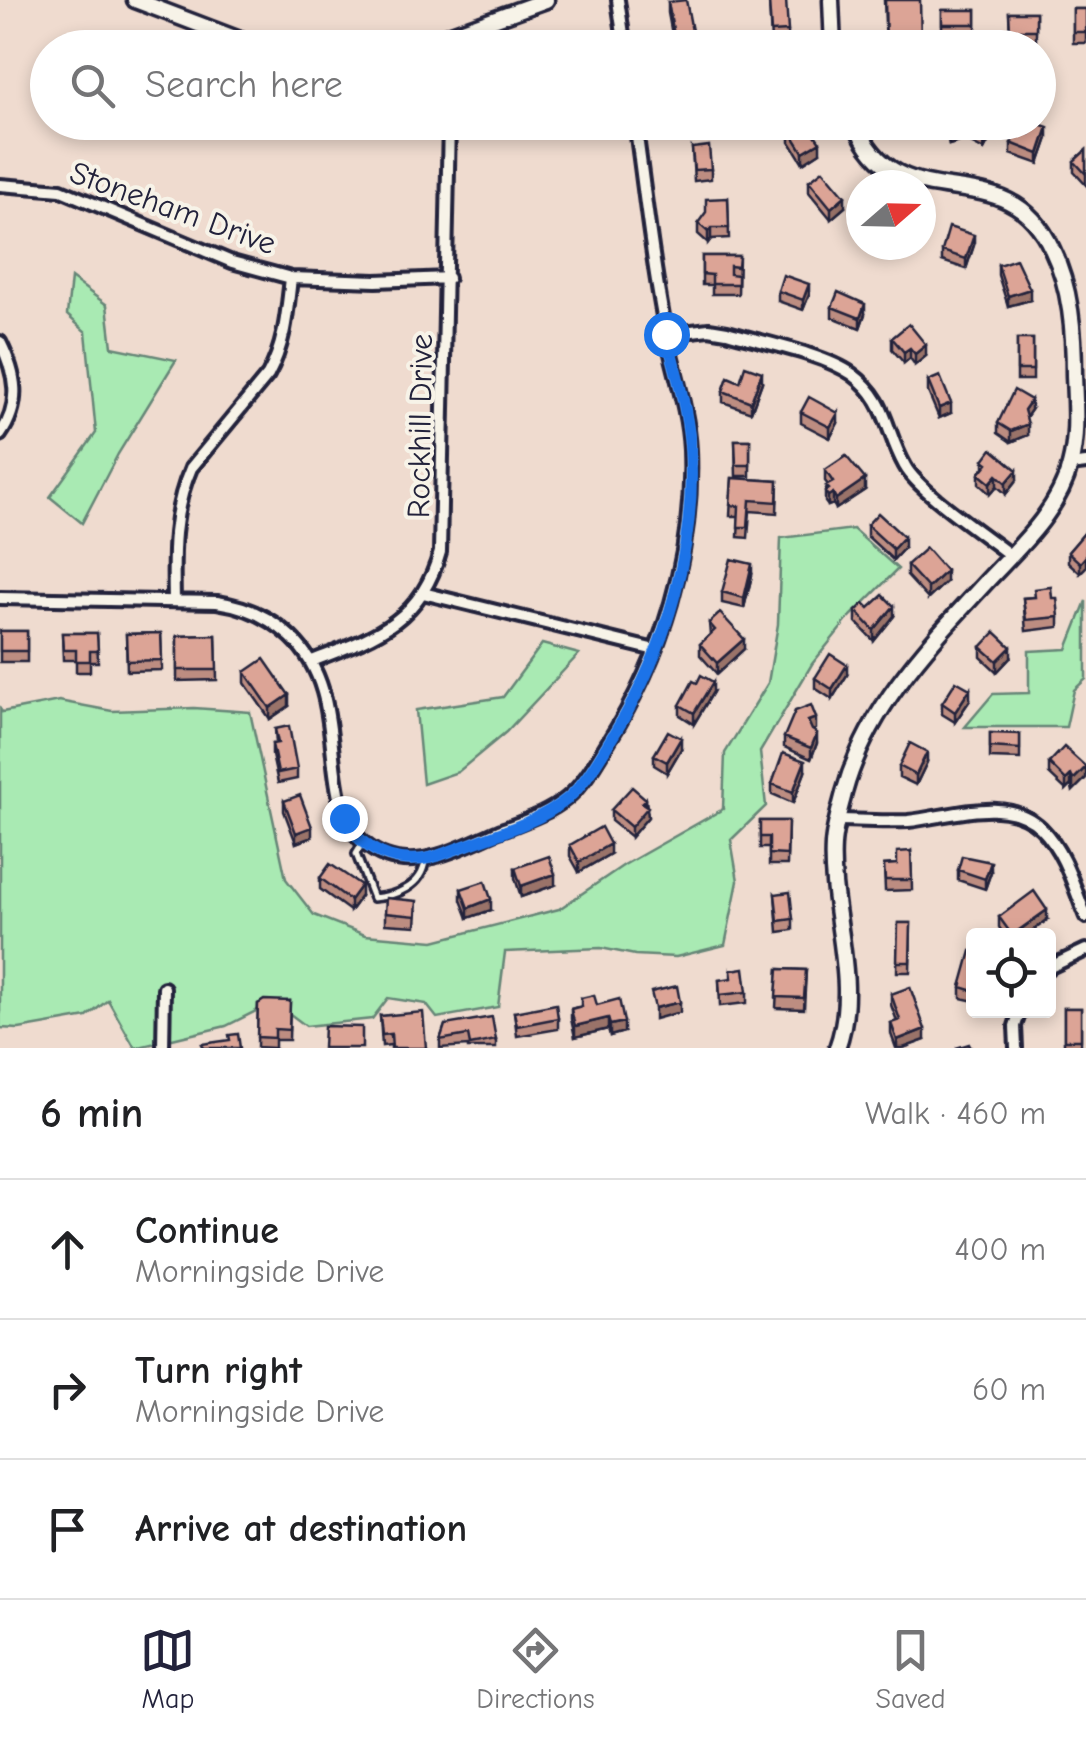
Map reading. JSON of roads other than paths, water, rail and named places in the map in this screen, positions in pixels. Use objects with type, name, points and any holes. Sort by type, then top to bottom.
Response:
[{"type":"street","points":[[135,0],[214,30]]},
{"type":"street","points":[[469,30],[546,0]]},
{"type":"street","points":[[618,0],[622,30]]},
{"type":"street","points":[[831,0],[832,30]]},
{"type":"street","name":"Rockhill Drive","points":[[312,661],[381,633],[402,618],[423,593],[437,565],[442,540],[450,140]]},
{"type":"street","points":[[0,598],[238,605],[282,628],[312,661],[322,684],[340,803],[348,824],[363,842],[390,858],[425,860],[540,815],[568,798],[629,710],[655,650],[679,576],[690,482],[690,446],[666,334],[639,140]]},
{"type":"street","points":[[837,1048],[846,1013],[833,844],[848,779],[888,698],[917,657],[1050,510],[1078,464],[1074,438],[1074,344],[1066,286],[1051,245],[1027,212],[1010,200],[992,193],[922,183],[885,167],[865,140]]},
{"type":"street","name":"Stoneham Drive","points":[[0,186],[61,190],[232,262],[291,278],[448,278]]},
{"type":"street","points":[[174,601],[172,535],[183,485],[191,468],[268,376],[284,339],[291,278]]},
{"type":"street","points":[[666,334],[709,328],[833,364],[851,373],[885,411],[905,467],[1011,556]]},
{"type":"street","points":[[0,342],[12,366],[15,383],[13,409],[0,435]]},
{"type":"street","points":[[423,593],[655,650]]},
{"type":"street","points":[[838,820],[906,821],[984,810],[1012,811],[1031,820],[1055,846],[1086,918]]},
{"type":"street","points":[[1056,964],[1086,950]]},
{"type":"street","points":[[163,1048],[164,988]]},
{"type":"street","points":[[1016,1048],[1018,1018]]},
{"type":"lane","points":[[363,842],[356,854],[373,898],[414,885],[423,875],[425,860]]}]
